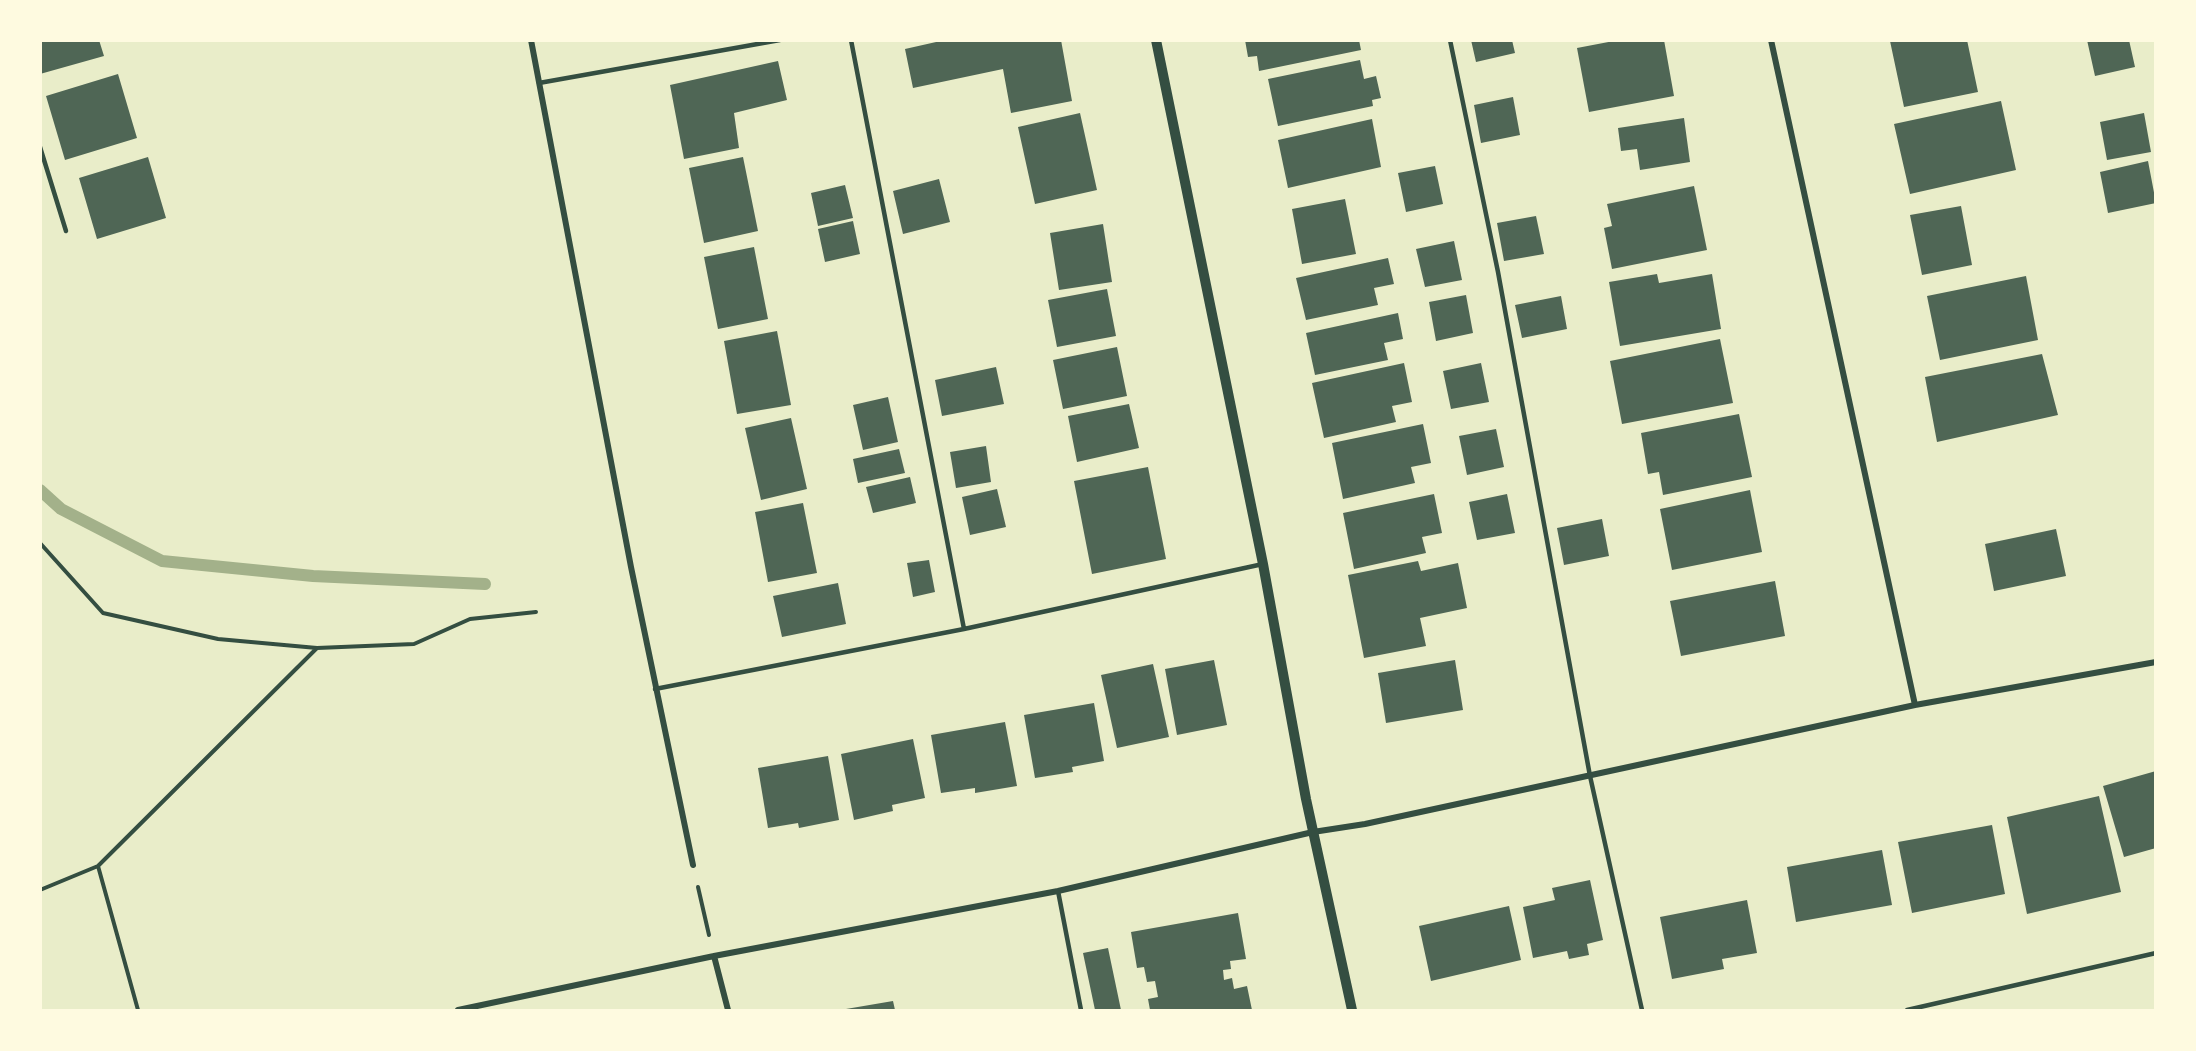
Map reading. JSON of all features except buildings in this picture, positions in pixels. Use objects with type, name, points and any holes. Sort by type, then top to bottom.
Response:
[{"type":"street","points":[[531,40],[655,689],[693,865]]},
{"type":"street","points":[[1156,40],[1263,564],[1313,832],[1352,1011]]},
{"type":"street","points":[[1771,40],[1915,705]]},
{"type":"street","points":[[458,1011],[714,956],[1058,891],[1313,832],[1365,824],[1392,816],[1590,776],[1915,705],[2156,662]]},
{"type":"street","points":[[714,956],[728,1011]]},
{"type":"lane","points":[[539,83],[780,40]]},
{"type":"lane","points":[[851,40],[964,629]]},
{"type":"lane","points":[[1450,40],[1498,272],[1590,776],[1642,1011]]},
{"type":"lane","points":[[40,147],[66,231]]},
{"type":"lane","points":[[655,689],[964,629],[1263,564]]},
{"type":"lane","points":[[1058,891],[1081,1011]]},
{"type":"lane","points":[[1907,1011],[2156,953]]},
{"type":"path","points":[[40,543],[103,613],[218,639],[317,648],[414,644],[470,619],[536,612]]},
{"type":"path","points":[[40,890],[98,866],[317,648]]},
{"type":"path","points":[[693,865],[714,956]]},
{"type":"path","points":[[98,866],[138,1011]]},
{"type":"waterway","points":[[40,490],[61,509],[162,561],[313,576],[485,584]]}]
